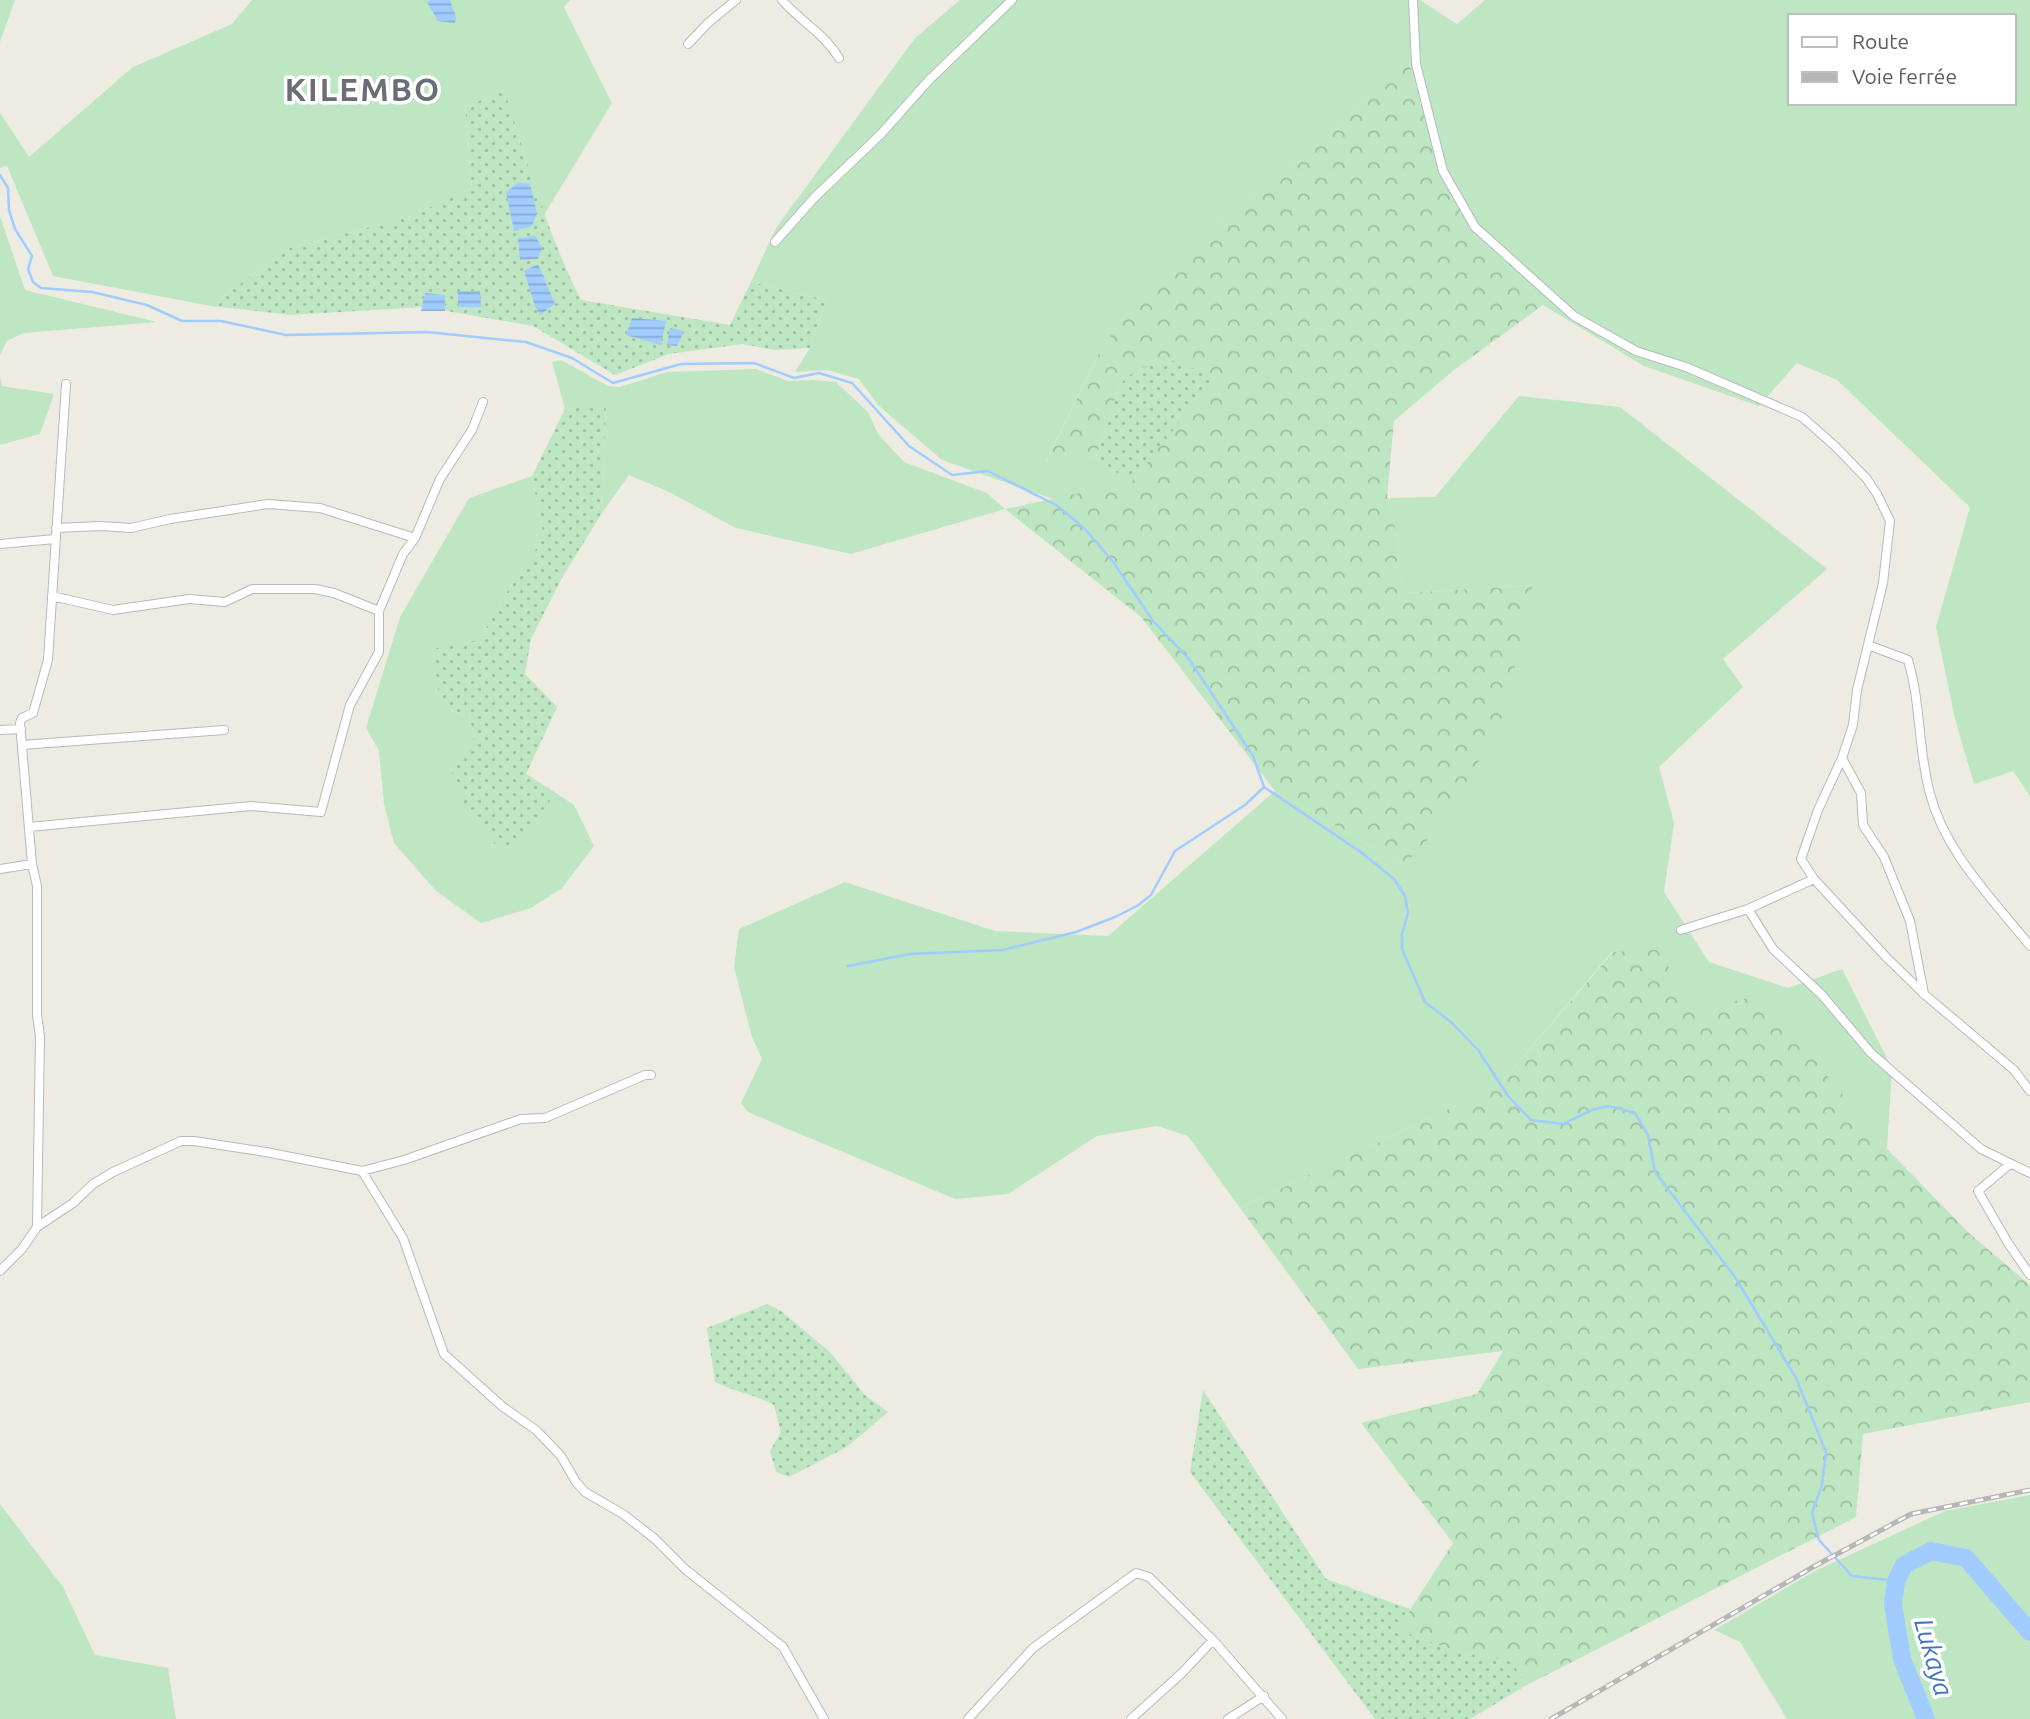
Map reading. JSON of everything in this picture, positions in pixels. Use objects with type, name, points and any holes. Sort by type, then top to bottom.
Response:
[{"type":"street","points":[[688,44],[736,0]]},
{"type":"street","points":[[782,0],[797,18],[828,40],[838,58]]},
{"type":"street","points":[[775,242],[814,198],[881,134],[929,80],[1012,0]]},
{"type":"street","points":[[1413,0],[1416,64],[1443,170],[1475,227],[1574,316],[1636,351],[1686,367],[1802,417],[1835,446],[1866,478],[1877,494],[1889,521],[1883,583],[1857,690],[1853,725],[1801,859],[1814,879],[1924,994],[2014,1070],[2030,1091]]},
{"type":"street","points":[[37,1227],[37,886],[32,864],[21,729],[22,718],[33,713],[46,666],[66,384]]},
{"type":"street","points":[[29,827],[251,806],[321,812],[350,705],[379,652],[379,611],[403,554],[415,538],[440,479],[472,430],[483,402]]},
{"type":"street","points":[[56,528],[131,528],[170,519],[268,504],[320,508],[415,538]]},
{"type":"street","points":[[0,544],[55,539]]},
{"type":"street","points":[[52,596],[113,610],[189,599],[225,602],[252,589],[315,589],[334,593],[379,611]]},
{"type":"street","points":[[1868,645],[1908,660],[1927,784],[1941,822],[1953,847],[1972,875],[2030,946]]},
{"type":"street","points":[[0,730],[21,729]]},
{"type":"street","points":[[22,745],[224,730]]},
{"type":"street","points":[[1842,758],[1861,793],[1863,825],[1884,857],[1910,921],[1924,994]]},
{"type":"street","points":[[0,869],[32,864]]},
{"type":"street","points":[[1681,930],[1748,909],[1814,879]]},
{"type":"street","points":[[1748,909],[1755,925],[1773,949],[1822,995],[1871,1053],[1973,1142],[2030,1173]]},
{"type":"street","points":[[0,1271],[22,1249],[37,1227],[73,1203],[103,1177],[187,1140],[362,1171],[404,1160],[521,1119],[545,1118],[651,1074]]},
{"type":"street","points":[[2010,1164],[1978,1191],[2030,1275]]},
{"type":"street","points":[[362,1171],[403,1238],[444,1354],[503,1407],[536,1430],[561,1456],[585,1492],[618,1510],[655,1539],[685,1569],[783,1647],[824,1719]]},
{"type":"street","points":[[968,1719],[1033,1648],[1136,1573],[1149,1577],[1213,1640],[1282,1719]]},
{"type":"street","points":[[1131,1719],[1182,1673],[1213,1640]]},
{"type":"street","points":[[1228,1719],[1264,1696]]},
{"type":"green space","points":[[0,0],[15,0],[0,42]]},
{"type":"green space","points":[[252,0],[570,0],[564,7],[612,103],[544,215],[504,91],[465,107],[472,188],[411,216],[287,249],[211,306],[53,276],[7,166],[0,168],[0,113],[29,157],[133,67],[232,24]]},
{"type":"green space","points":[[960,0],[1420,0],[1457,24],[1485,0],[2030,0],[2030,796],[2013,771],[1974,784],[1955,719],[1936,627],[1970,507],[1837,380],[1797,363],[1759,406],[1644,366],[1543,305],[1525,281],[1474,232],[1443,176],[1408,60],[1318,144],[1205,232],[1132,305],[1100,351],[1046,461],[1096,457],[1131,483],[1053,499],[942,460],[878,405],[859,379],[827,370],[795,372],[810,348],[826,300],[751,282],[776,228],[915,38]]},
{"type":"green space","points":[[1408,60],[1443,176],[1474,232],[1525,281],[1543,305],[1454,370],[1394,421],[1387,498],[1399,542],[1396,569],[1409,593],[1533,585],[1507,703],[1497,732],[1450,808],[1429,838],[1404,865],[1275,791],[1141,617],[1005,509],[1131,482],[1120,384],[1096,457],[1046,462],[1100,351],[1132,305],[1205,232],[1318,144]]},
{"type":"green space","points":[[504,90],[548,223],[581,300],[730,325],[751,282],[826,300],[810,348],[775,350],[742,344],[669,354],[615,375],[533,326],[424,307],[291,315],[211,306],[287,249],[411,216],[472,188],[465,107]]},
{"type":"green space","points":[[0,216],[25,290],[157,322],[24,333],[7,341],[0,355]]},
{"type":"green space","points":[[561,360],[608,386],[620,387],[667,372],[756,369],[788,381],[836,382],[868,412],[878,434],[904,462],[987,493],[1005,509],[851,554],[736,528],[669,492],[629,475],[602,513],[606,406],[565,409],[552,362]]},
{"type":"green space","points":[[1174,361],[1215,377],[1131,483],[1096,457],[1120,384],[1137,369]]},
{"type":"green space","points":[[0,375],[2,386],[54,394],[40,434],[0,445]]},
{"type":"green space","points":[[1519,396],[1620,407],[1827,569],[1723,659],[1743,687],[1659,767],[1674,823],[1664,892],[1709,962],[1788,988],[1842,969],[1892,1068],[1887,1149],[1761,995],[1699,1011],[1612,952],[1499,1085],[1240,1208],[1188,1136],[1157,1126],[1097,1136],[1008,1194],[955,1199],[748,1112],[741,1103],[762,1059],[752,1037],[734,967],[739,929],[845,882],[995,931],[1108,936],[1275,791],[1404,865],[1533,585],[1409,593],[1396,569],[1399,542],[1387,498],[1435,497]]},
{"type":"green space","points":[[606,405],[602,513],[563,576],[531,639],[525,674],[557,707],[526,774],[556,793],[511,848],[498,848],[466,809],[450,767],[464,755],[475,736],[469,718],[451,710],[440,700],[432,649],[479,640],[513,582],[544,538],[532,476],[565,409]]},
{"type":"green space","points":[[532,476],[544,538],[513,582],[479,640],[451,710],[469,718],[475,736],[464,755],[536,820],[556,793],[574,805],[594,846],[562,888],[531,908],[481,923],[436,891],[394,843],[384,804],[379,751],[366,728],[400,617],[469,498]]},
{"type":"green space","points":[[1657,950],[1699,1011],[1761,994],[1887,1149],[1970,1234],[2030,1285],[2030,1402],[1863,1434],[1856,1517],[1527,1685],[1511,1661],[1461,1653],[1397,1630],[1453,1543],[1361,1423],[1477,1394],[1503,1351],[1358,1369],[1240,1208],[1499,1085],[1613,952]]},
{"type":"green space","points":[[767,1304],[781,1311],[830,1352],[865,1395],[888,1412],[847,1447],[789,1477],[776,1472],[770,1451],[781,1432],[774,1405],[715,1382],[707,1328]]},
{"type":"green space","points":[[1203,1390],[1326,1579],[1410,1609],[1398,1630],[1461,1653],[1511,1661],[1527,1685],[1470,1719],[1375,1719],[1190,1472]]},
{"type":"green space","points":[[2030,1495],[2030,1719],[1787,1719],[1740,1642],[1714,1630],[1815,1571],[1945,1511]]},
{"type":"green space","points":[[0,1504],[63,1587],[95,1655],[168,1668],[176,1719],[0,1719]]},
{"type":"water","points":[[450,0],[456,17],[455,23],[438,21],[427,2]]},
{"type":"water","points":[[518,183],[530,184],[537,213],[532,226],[514,231],[506,192]]},
{"type":"water","points":[[535,236],[542,247],[538,259],[520,260],[518,238]]},
{"type":"water","points":[[538,264],[555,304],[540,315],[524,271]]},
{"type":"water","points":[[458,291],[480,291],[481,307],[458,307]]},
{"type":"water","points":[[425,293],[445,295],[445,311],[421,311]]},
{"type":"water","points":[[632,318],[666,321],[661,345],[626,335]]},
{"type":"water","points":[[670,328],[684,331],[677,346],[667,345]]},
{"type":"waterway","points":[[0,175],[8,188],[9,210],[15,229],[32,256],[28,269],[33,282],[41,288],[92,292],[147,305],[182,321],[221,321],[286,335],[427,332],[526,342],[572,358],[613,383],[681,364],[754,363],[794,378],[819,373],[852,383],[909,446],[952,475],[988,471],[1056,505],[1085,529],[1114,563],[1153,621],[1189,659],[1253,756],[1264,787],[1362,853],[1394,879],[1405,896],[1408,913],[1402,934],[1402,949],[1425,1002],[1452,1023],[1478,1050],[1508,1096],[1531,1120],[1563,1124],[1592,1110],[1609,1106],[1635,1113],[1648,1135],[1655,1172],[1735,1277],[1796,1378],[1826,1452],[1822,1485],[1812,1513],[1819,1540],[1852,1576],[1896,1581]]},
{"type":"waterway","points":[[848,966],[910,954],[1003,950],[1076,932],[1115,917],[1151,895],[1175,851],[1245,805],[1264,787]]},
{"type":"waterway","name":"Lukaya","points":[[1926,1719],[1902,1659],[1893,1604],[1896,1581],[1904,1565],[1931,1551],[1966,1558],[2030,1632]]},
{"type":"railway","points":[[1551,1719],[1813,1567],[1911,1514],[2030,1490]]},
{"type":"district","name":"KILEMBO","points":[[363,89]]}]
